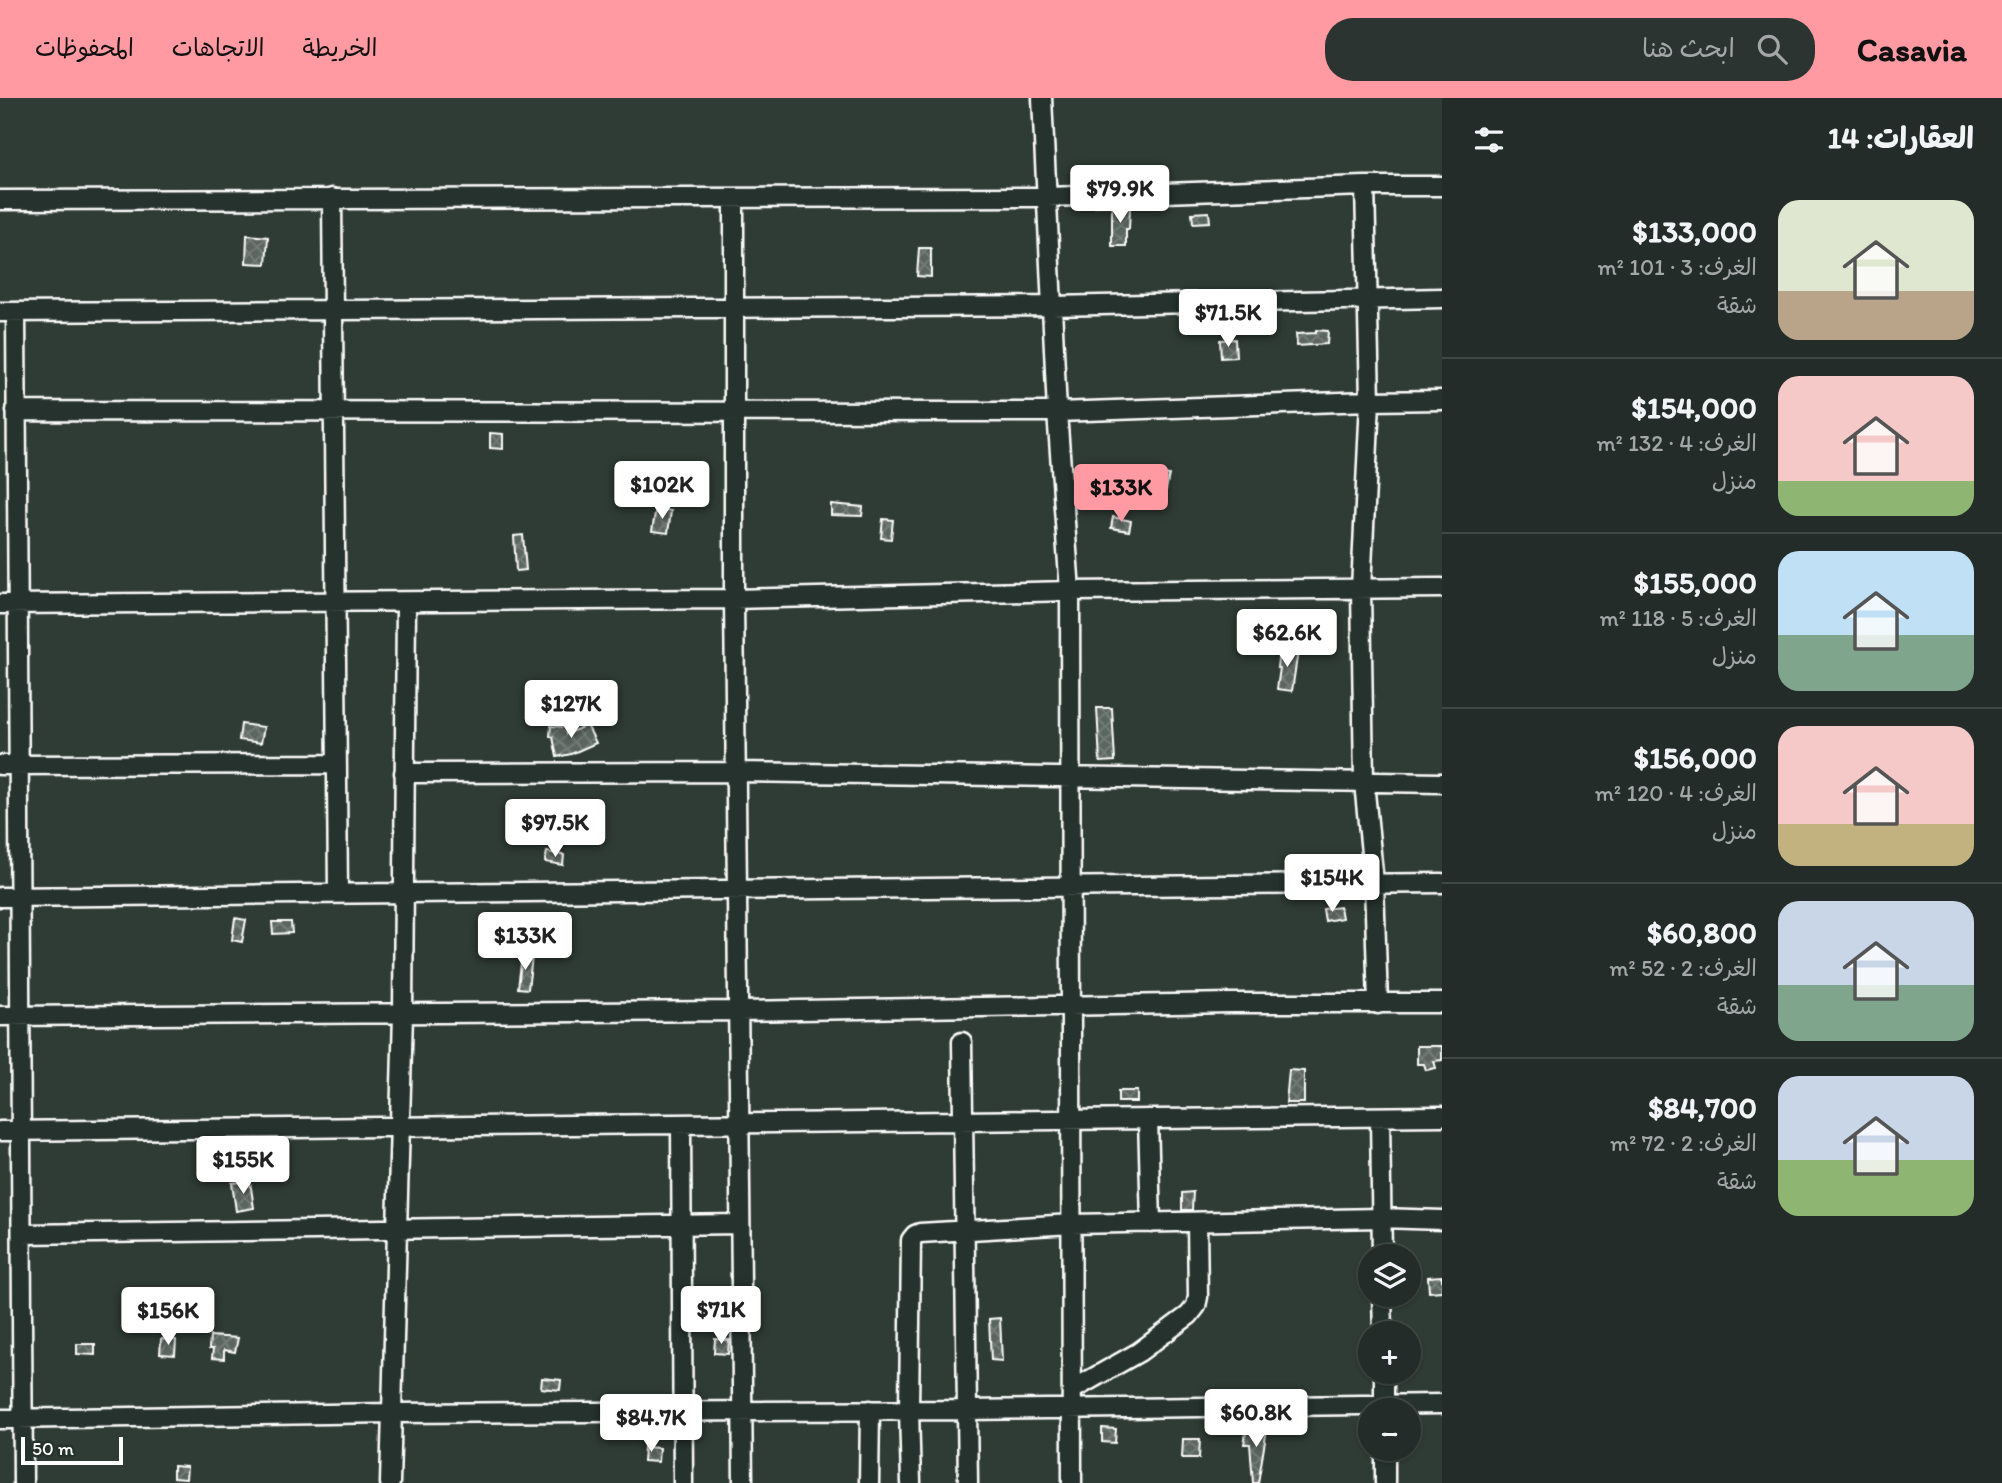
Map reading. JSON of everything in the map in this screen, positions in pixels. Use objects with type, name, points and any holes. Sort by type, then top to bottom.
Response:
[{"type":"street","points":[[1042,98],[1057,412],[1070,591],[1072,1483]]},
{"type":"street","points":[[1365,186],[1370,401],[1361,589],[1364,782],[1374,883],[1378,1004]]},
{"type":"street","points":[[0,200],[1048,197],[1365,186],[1442,186]]},
{"type":"street","points":[[332,198],[338,893]]},
{"type":"street","points":[[734,198],[734,599],[743,1483]]},
{"type":"street","points":[[23,1483],[19,897],[9,765],[9,604],[16,411],[8,312],[1052,306],[1442,298]]},
{"type":"street","points":[[16,411],[1057,412],[1442,400]]},
{"type":"street","points":[[9,604],[734,599],[1070,591],[1442,588]]},
{"type":"street","points":[[390,1483],[403,1014],[406,602]]},
{"type":"street","points":[[9,765],[336,765]]},
{"type":"street","points":[[404,773],[736,772],[1442,783]]},
{"type":"street","points":[[0,897],[1442,883]]},
{"type":"street","points":[[0,1016],[1442,1003]]},
{"type":"street","points":[[962,1042],[968,1483]]},
{"type":"street","points":[[0,1131],[1442,1116]]},
{"type":"street","points":[[1380,1117],[1382,1244]]},
{"type":"street","points":[[1148,1119],[1151,1223]]},
{"type":"street","points":[[681,1124],[683,1483]]},
{"type":"street","points":[[911,1483],[911,1240],[915,1235],[965,1229],[1072,1224],[1381,1218],[1442,1220]]},
{"type":"street","points":[[1072,1399],[1189,1315],[1196,1306],[1197,1222]]},
{"type":"street","points":[[22,1234],[740,1224]]},
{"type":"street","points":[[0,1419],[391,1413],[966,1410],[1072,1399],[1358,1407]]},
{"type":"street","points":[[1421,1405],[1442,1404]]},
{"type":"street","points":[[869,1483],[870,1410]]},
{"type":"street","points":[[1385,1461],[1385,1483]]},
{"type":"building","points":[[1112,206],[1130,208],[1126,246],[1112,246]]},
{"type":"building","points":[[1209,212],[1210,222],[1193,223],[1192,213]]},
{"type":"building","points":[[247,235],[268,237],[266,264],[246,263]]},
{"type":"building","points":[[919,248],[931,248],[931,277],[917,276]]},
{"type":"building","points":[[1316,330],[1328,331],[1327,344],[1297,346],[1296,334],[1316,333]]},
{"type":"building","points":[[1235,339],[1236,357],[1221,358],[1220,340]]},
{"type":"building","points":[[490,433],[503,434],[503,449],[490,448]]},
{"type":"building","points":[[1156,472],[1169,475],[1166,490],[1153,487]]},
{"type":"building","points":[[831,504],[863,507],[862,516],[831,515]]},
{"type":"building","points":[[656,508],[671,511],[668,533],[652,531]]},
{"type":"building","points":[[1113,517],[1131,521],[1129,531],[1111,528]]},
{"type":"building","points":[[883,519],[893,520],[891,539],[881,538]]},
{"type":"building","points":[[523,535],[526,570],[516,571],[514,536]]},
{"type":"building","points":[[1279,649],[1298,651],[1292,691],[1277,689]]},
{"type":"building","points":[[1097,708],[1112,708],[1115,761],[1100,762]]},
{"type":"building","points":[[241,724],[264,727],[261,743],[239,740]]},
{"type":"building","points":[[587,725],[596,743],[557,757],[553,737],[550,736],[551,726],[566,727],[566,734]]},
{"type":"building","points":[[547,852],[564,855],[563,865],[545,862]]},
{"type":"building","points":[[1340,907],[1342,918],[1325,921],[1323,909]]},
{"type":"building","points":[[235,918],[246,920],[242,942],[232,940]]},
{"type":"building","points":[[272,922],[291,922],[292,933],[273,934]]},
{"type":"building","points":[[522,955],[532,957],[528,989],[518,988]]},
{"type":"building","points":[[1417,1046],[1442,1046],[1442,1060],[1434,1061],[1436,1068],[1426,1070],[1424,1064],[1417,1064]]},
{"type":"building","points":[[1289,1070],[1304,1071],[1304,1103],[1286,1103]]},
{"type":"building","points":[[1118,1091],[1137,1091],[1137,1102],[1118,1102]]},
{"type":"building","points":[[250,1181],[254,1208],[236,1211],[232,1183]]},
{"type":"building","points":[[1193,1192],[1192,1210],[1182,1210],[1182,1193]]},
{"type":"building","points":[[1442,1276],[1442,1291],[1429,1292],[1428,1277]]},
{"type":"building","points":[[1000,1318],[1002,1361],[991,1360],[989,1319]]},
{"type":"building","points":[[210,1336],[238,1338],[235,1352],[224,1350],[224,1359],[212,1358],[213,1349],[209,1349]]},
{"type":"building","points":[[161,1339],[176,1340],[175,1355],[160,1354]]},
{"type":"building","points":[[715,1339],[729,1340],[728,1354],[714,1353]]},
{"type":"building","points":[[77,1344],[95,1344],[95,1355],[77,1354]]},
{"type":"building","points":[[542,1378],[561,1380],[560,1390],[541,1388]]},
{"type":"building","points":[[1247,1426],[1267,1429],[1258,1483],[1253,1483],[1250,1444],[1244,1444]]},
{"type":"building","points":[[1102,1428],[1116,1429],[1115,1443],[1102,1442]]},
{"type":"building","points":[[1183,1439],[1200,1439],[1199,1458],[1182,1458]]},
{"type":"building","points":[[644,1447],[659,1448],[658,1462],[643,1461]]},
{"type":"building","points":[[173,1466],[187,1467],[186,1479],[173,1478]]}]
